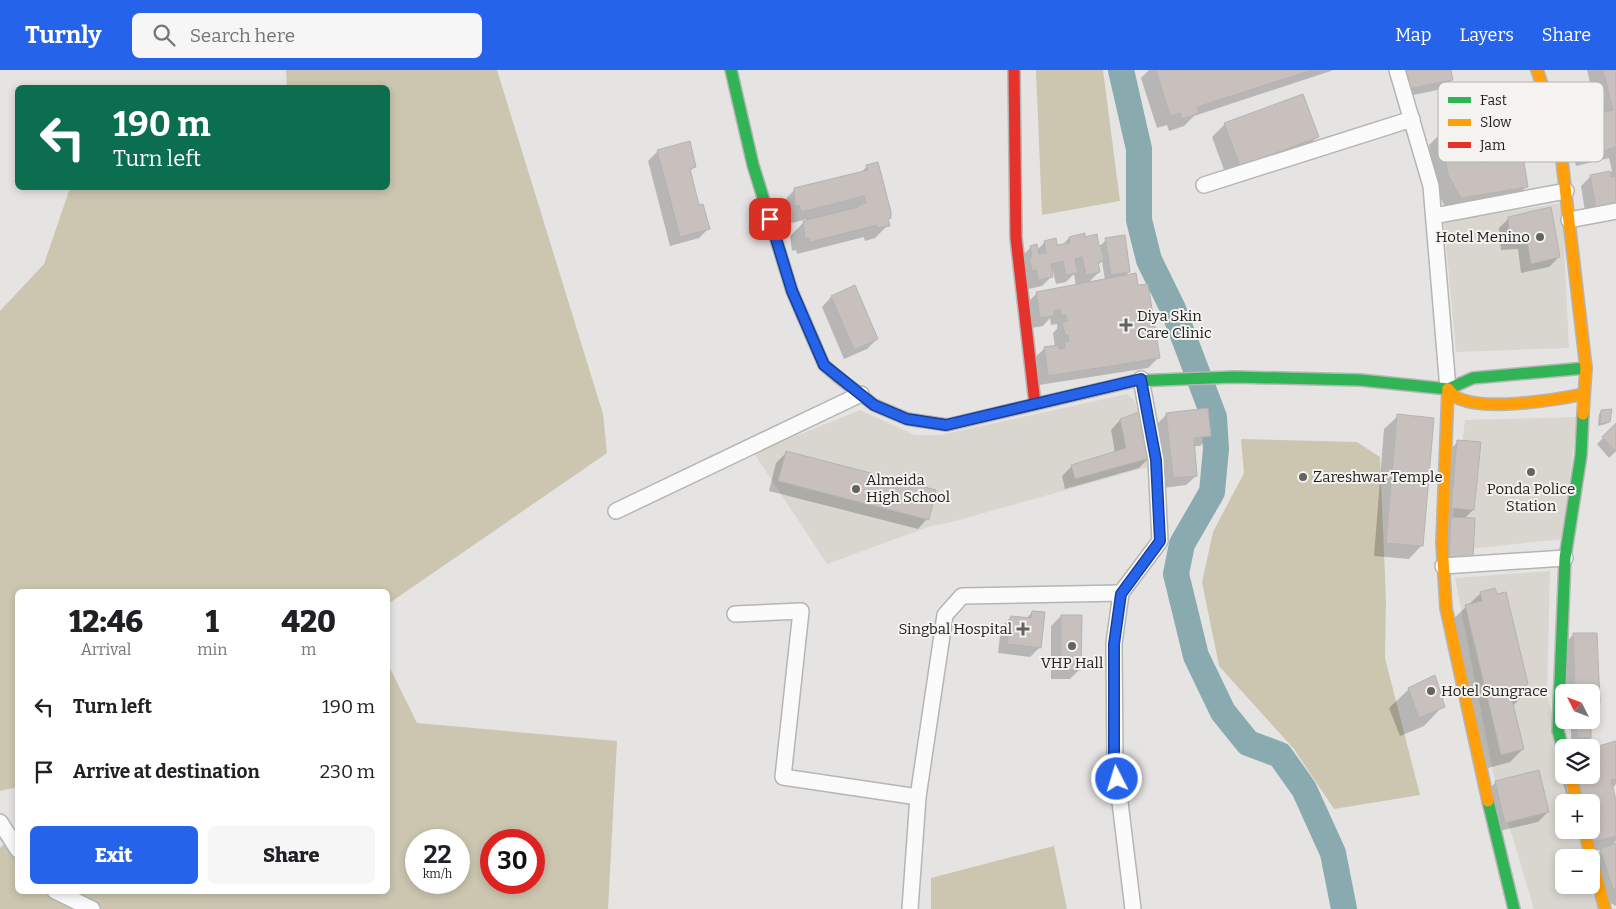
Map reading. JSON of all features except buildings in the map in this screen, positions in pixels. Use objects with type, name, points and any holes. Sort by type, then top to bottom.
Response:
[{"type":"main road","points":[[731,70],[753,165],[792,291],[824,365],[874,405],[907,419],[946,425],[1141,379],[1234,377],[1360,380],[1448,389],[1472,378],[1586,368]]},
{"type":"main road","points":[[1014,70],[1016,238],[1036,404]]},
{"type":"main road","points":[[1537,70],[1541,82]]},
{"type":"main road","points":[[1560,739],[1558,732],[1565,558],[1581,455],[1586,368],[1562,162]]},
{"type":"main road","points":[[1448,389],[1456,398],[1494,403],[1526,402],[1584,394]]},
{"type":"main road","points":[[1448,389],[1444,475],[1443,566],[1446,608],[1514,909]]},
{"type":"main road","points":[[1586,839],[1605,909]]},
{"type":"street","points":[[1397,70],[1431,186],[1448,389]]},
{"type":"street","points":[[1204,185],[1412,119]]},
{"type":"street","points":[[1434,216],[1566,191]]},
{"type":"street","points":[[1569,220],[1616,211]]},
{"type":"street","points":[[1133,909],[1114,760],[1114,644],[1121,594],[1160,541],[1156,460],[1141,379]]},
{"type":"street","points":[[616,511],[861,394]]},
{"type":"street","points":[[1443,566],[1565,558]]},
{"type":"street","points":[[910,909],[918,798],[945,615],[962,596],[1121,594]]},
{"type":"street","points":[[736,614],[802,611],[783,777],[918,798]]},
{"type":"street","points":[[0,822],[15,845]]},
{"type":"street","points":[[61,894],[92,909]]},
{"type":"shaded area","points":[[286,70],[497,70],[603,414],[607,453],[390,603],[390,589],[15,589],[15,787],[0,791],[0,311],[44,264],[69,190],[390,190],[390,85],[287,85]]},
{"type":"shaded area","points":[[1036,70],[1103,70],[1120,201],[1042,215]]},
{"type":"shaded area","points":[[1562,203],[1569,348],[1456,352],[1444,222]]},
{"type":"shaded area","points":[[1127,394],[1135,401],[1151,466],[952,522],[931,526],[827,564],[754,453],[860,410],[915,435],[941,435]]},
{"type":"shaded area","points":[[1577,417],[1563,539],[1449,551],[1465,420]]},
{"type":"shaded area","points":[[1241,439],[1357,442],[1380,457],[1386,600],[1385,658],[1420,795],[1334,809],[1294,749],[1219,666],[1202,582],[1213,532],[1244,473]]},
{"type":"shaded area","points":[[1550,571],[1547,695],[1558,739],[1555,739],[1555,784],[1567,784],[1571,794],[1555,794],[1555,839],[1583,839],[1586,849],[1555,849],[1555,894],[1595,894],[1601,909],[1534,909],[1493,772],[1455,578]]},
{"type":"shaded area","points":[[390,668],[417,723],[617,741],[608,909],[0,909],[0,848],[15,832],[15,894],[390,894]]},
{"type":"shaded area","points":[[1054,846],[1067,909],[931,909],[931,878]]},
{"type":"waterway","points":[[1121,70],[1139,149],[1139,220],[1149,260],[1173,309],[1214,417],[1216,449],[1212,492],[1182,544],[1176,574],[1196,656],[1223,712],[1248,743],[1280,755],[1304,789],[1333,853],[1344,909]]},
{"type":"traffic: fast","points":[[731,70],[753,165],[792,291],[824,365],[838,377]]},
{"type":"traffic: fast","points":[[1134,381],[1234,377],[1360,380],[1448,389],[1473,378],[1586,368]]},
{"type":"traffic: fast","points":[[1560,739],[1558,731],[1565,558],[1581,455],[1583,414]]},
{"type":"traffic: fast","points":[[1488,801],[1514,909]]},
{"type":"traffic: slow","points":[[1537,70],[1541,82]]},
{"type":"traffic: slow","points":[[1562,162],[1586,368],[1583,414]]},
{"type":"traffic: slow","points":[[1448,389],[1442,543],[1446,608],[1488,801]]},
{"type":"traffic: slow","points":[[1448,389],[1456,397],[1483,404],[1519,403],[1584,394]]},
{"type":"traffic: slow","points":[[1572,784],[1575,794]]},
{"type":"traffic: slow","points":[[1586,839],[1605,909]]},
{"type":"traffic: jam","points":[[1014,70],[1016,238],[1035,404]]},
{"type":"traffic: jam","points":[[838,377],[874,405],[907,419],[947,425],[1134,381]]},
{"type":"place","name":"Hotel Menino","points":[[1540,237]]},
{"type":"place","name":"Diya Skin Care Clinic","points":[[1126,325]]},
{"type":"place","name":"Ponda Police Station","points":[[1531,472]]},
{"type":"place","name":"Zareshwar Temple","points":[[1303,477]]},
{"type":"place","name":"Almeida High School","points":[[856,489]]},
{"type":"place","name":"Singbal Hospital","points":[[1023,629]]},
{"type":"place","name":"VHP Hall","points":[[1072,646]]},
{"type":"place","name":"Hotel Sungrace","points":[[1431,691]]},
{"type":"route","points":[[770,219],[792,291],[824,365],[874,405],[907,419],[946,425],[1141,379],[1156,460],[1160,541],[1121,594],[1114,644],[1114,760],[1117,779]]}]
